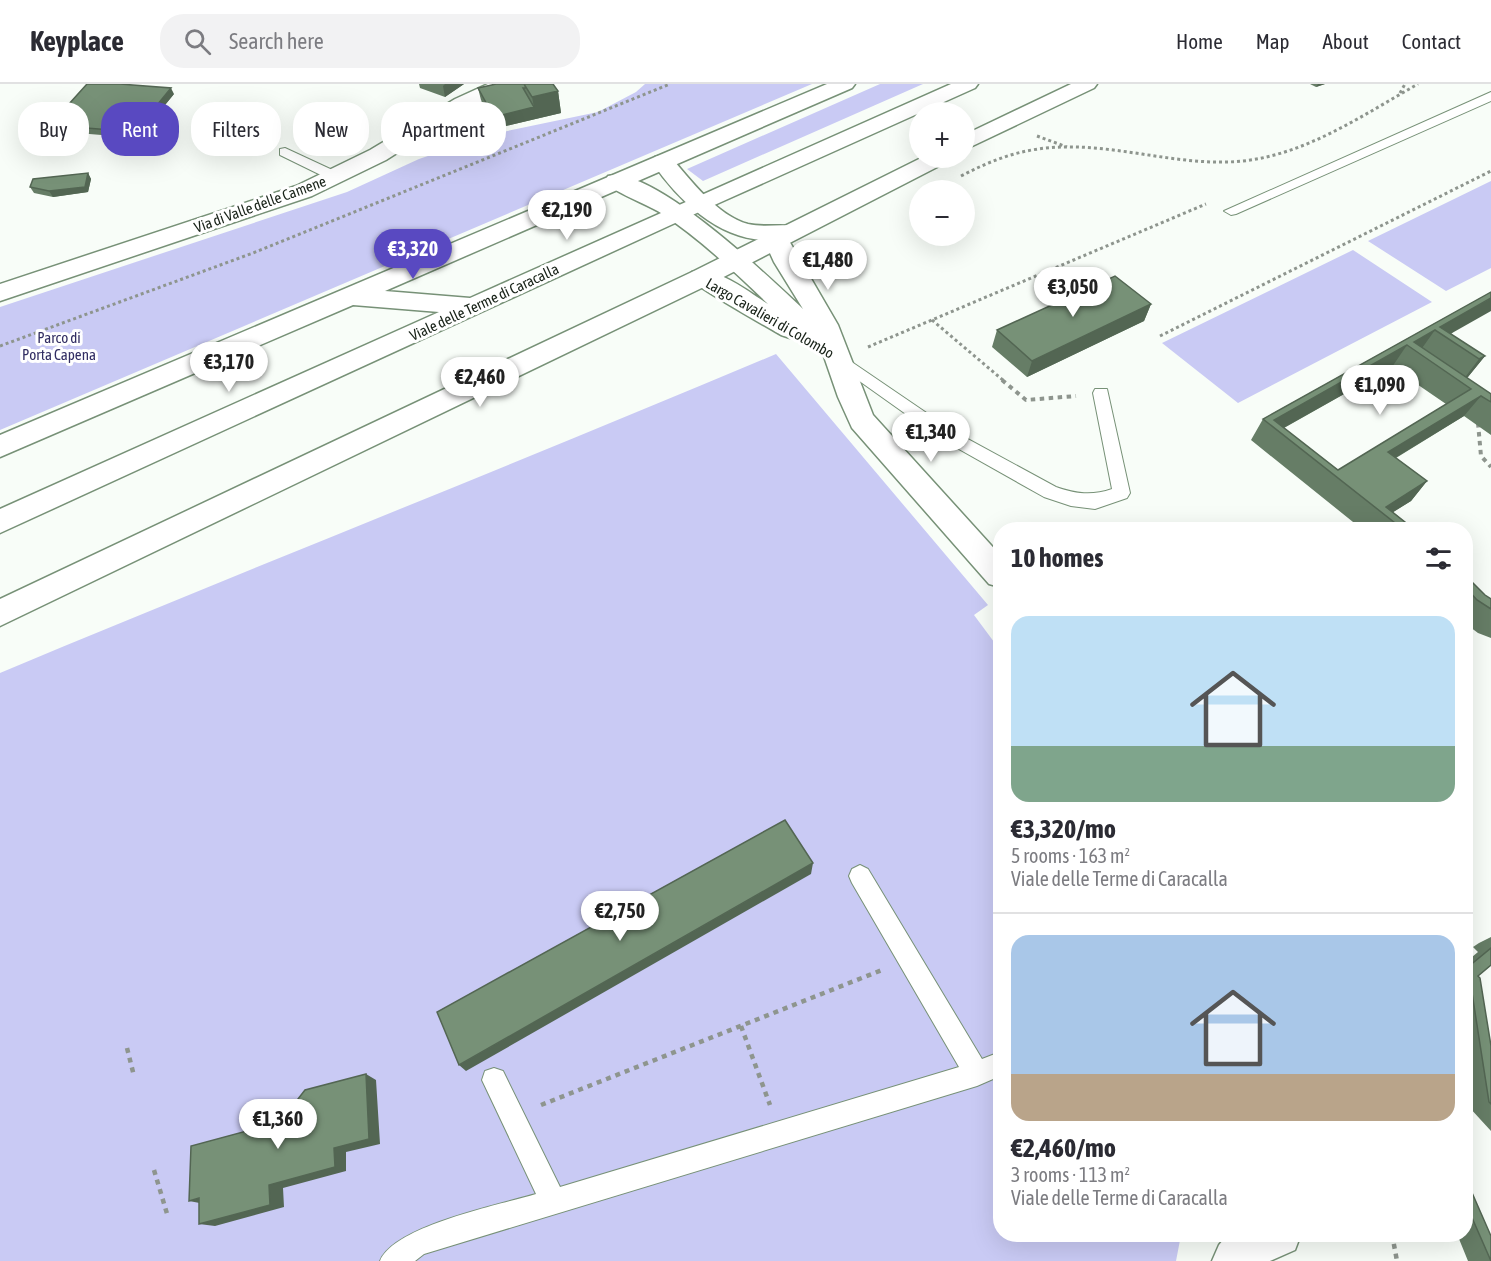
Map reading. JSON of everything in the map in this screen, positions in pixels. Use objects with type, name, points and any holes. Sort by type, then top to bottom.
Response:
[{"type":"main road","name":"Via di Valle delle Camene","points":[[0,293],[275,201],[336,177],[389,149],[462,103],[507,84]]},
{"type":"main road","points":[[0,447],[845,84]]},
{"type":"main road","name":"Viale delle Terme di Caracalla","points":[[0,522],[702,202],[968,84]]},
{"type":"main road","points":[[975,139],[1087,84]]},
{"type":"main road","points":[[663,162],[681,184],[729,224],[739,229],[783,236]]},
{"type":"main road","points":[[0,613],[701,278],[917,168]]},
{"type":"main road","name":"Largo Cavalieri di Colombo","points":[[616,181],[647,194],[734,260],[840,359]]},
{"type":"main road","name":"Largo Cavalieri di Colombo","points":[[783,236],[790,271],[824,323],[840,359]]},
{"type":"main road","name":"Largo Cavalieri di Colombo","points":[[701,278],[722,287],[840,359]]},
{"type":"main road","points":[[346,297],[476,306]]},
{"type":"main road","points":[[840,359],[849,394],[862,421],[993,567]]},
{"type":"main road","points":[[1235,1261],[1245,1249],[1261,1242]]},
{"type":"lane","points":[[1231,211],[1491,96]]},
{"type":"lane","points":[[285,152],[336,177]]},
{"type":"lane","points":[[840,359],[947,435],[1050,492],[1071,499],[1095,502],[1121,493],[1101,393]]},
{"type":"lane","points":[[860,876],[976,1074]]},
{"type":"lane","points":[[393,1261],[417,1243],[976,1074],[993,1067]]},
{"type":"lane","points":[[494,1080],[554,1202]]},
{"type":"path","points":[[0,346],[253,253],[670,84]]},
{"type":"path","points":[[1400,94],[1404,84]]},
{"type":"path","points":[[959,177],[1012,153],[1047,149],[1093,150],[1210,162],[1264,157],[1311,142],[1418,84]]},
{"type":"path","points":[[1160,336],[1491,171]]},
{"type":"path","points":[[840,359],[1213,201]]},
{"type":"path","points":[[932,320],[1026,400],[1101,393]]},
{"type":"path","points":[[1484,419],[1477,425],[1480,451],[1491,467]]},
{"type":"path","points":[[512,1117],[909,959]]},
{"type":"path","points":[[741,1026],[781,1133]]},
{"type":"path","points":[[127,1048],[134,1076]]},
{"type":"path","points":[[154,1170],[168,1217]]},
{"type":"path","points":[[1393,1242],[1397,1261]]},
{"type":"green space","name":"Parco di Porta Capena","points":[[645,84],[812,84],[0,430],[0,307],[347,192],[428,156],[506,156],[506,131],[598,112],[636,92]]},
{"type":"green space","points":[[880,84],[923,84],[703,181],[687,169]]},
{"type":"green space","points":[[1491,181],[1491,268],[1446,291],[1368,241]]},
{"type":"green space","points":[[1353,250],[1432,302],[1238,403],[1162,343]]},
{"type":"green space","points":[[776,354],[988,605],[974,615],[993,641],[993,1242],[1180,1242],[1176,1261],[0,1261],[0,673]]},
{"type":"building","points":[[87,84],[171,88],[160,102],[101,102],[101,129],[89,128],[89,102],[71,102]]},
{"type":"building","points":[[496,84],[524,84],[526,88],[523,88],[534,107],[506,114],[506,102],[486,102],[478,88]]},
{"type":"building","points":[[524,84],[553,84],[558,91],[532,97]]},
{"type":"building","points":[[88,173],[85,187],[49,191],[30,187],[33,179]]},
{"type":"building","points":[[1115,276],[1151,304],[1032,361],[997,330]]},
{"type":"building","points":[[1491,292],[1491,298],[1440,327],[1485,356],[1479,359],[1435,330],[1414,342],[1491,394],[1491,402],[1481,396],[1388,452],[1427,481],[1386,507],[1405,522],[1394,522],[1263,419]],"holes":[[[1407,345],[1471,389],[1338,470],[1274,420]]]},
{"type":"building","points":[[1473,583],[1491,599],[1491,609],[1473,596]]},
{"type":"building","points":[[785,820],[813,863],[459,1065],[437,1012]]},
{"type":"building","points":[[1491,948],[1491,965],[1478,976],[1491,1046],[1491,1104],[1473,999],[1473,963]]},
{"type":"building","points":[[366,1074],[369,1139],[334,1148],[335,1167],[269,1185],[270,1205],[199,1224],[199,1198],[189,1201],[191,1146],[288,1120],[294,1104],[305,1090]]},
{"type":"building","points":[[1473,1195],[1491,1236],[1491,1261],[1473,1220]]}]
